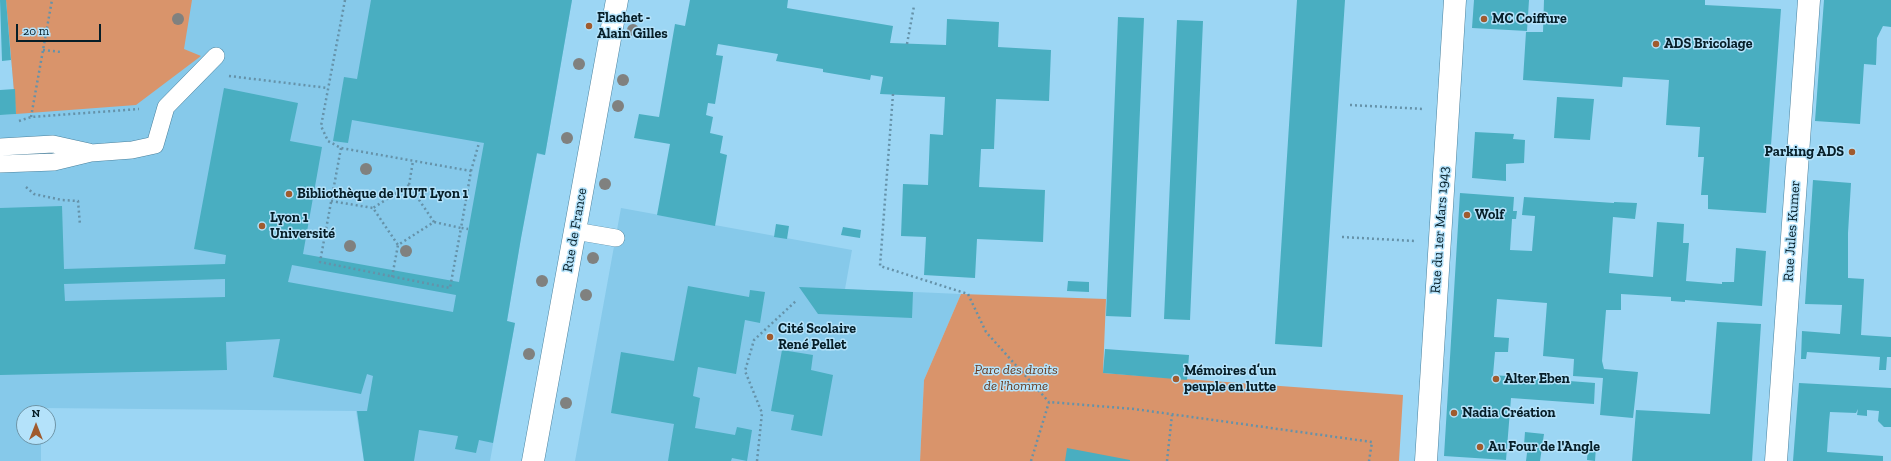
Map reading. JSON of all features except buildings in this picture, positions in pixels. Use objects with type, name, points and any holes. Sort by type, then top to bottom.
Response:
[{"type":"street","name":"Rue de France","points":[[533,461],[617,0]]},
{"type":"street","name":"Rue du 1er Mars 1943","points":[[1426,461],[1455,0]]},
{"type":"street","name":"Rue Jules Kumer","points":[[1776,461],[1809,0]]},
{"type":"lane","points":[[0,164],[54,162],[91,153],[132,150],[155,145],[166,107],[216,56]]},
{"type":"lane","points":[[0,147],[53,144],[91,153]]},
{"type":"lane","points":[[576,231],[616,238]]},
{"type":"path","points":[[52,0],[32,117],[139,109]]},
{"type":"path","points":[[344,0],[321,126],[328,141],[341,148],[471,171]]},
{"type":"path","points":[[907,44],[914,6]]},
{"type":"path","points":[[43,50],[61,52]]},
{"type":"path","points":[[226,75],[328,88]]},
{"type":"path","points":[[893,94],[880,266],[968,294],[986,332],[1049,402],[1134,409],[1372,442],[1369,461]]},
{"type":"path","points":[[1350,104],[1448,111]]},
{"type":"path","points":[[341,148],[320,262],[450,288],[471,171],[479,143]]},
{"type":"path","points":[[413,161],[409,185],[434,222],[468,229]]},
{"type":"path","points":[[331,201],[373,208],[409,185]]},
{"type":"path","points":[[19,186],[25,186],[34,194],[62,200],[78,201],[80,225]]},
{"type":"path","points":[[373,208],[398,245],[392,277]]},
{"type":"path","points":[[398,245],[434,222]]},
{"type":"path","points":[[1342,238],[1439,242]]},
{"type":"path","points":[[757,461],[762,412],[745,371],[754,340],[797,300]]},
{"type":"path","points":[[1031,461],[1049,402]]},
{"type":"path","points":[[1167,461],[1172,415]]},
{"type":"shaded area","name":"Lyon 1 Université","points":[[6,0],[572,0],[545,155],[537,154],[521,238],[507,321],[515,323],[490,461],[364,461],[356,411],[56,408],[56,405],[16,405],[16,445],[41,445],[41,461],[0,461],[0,115],[16,114]]},
{"type":"shaded area","name":"Cité Scolaire René Pellet","points":[[621,208],[852,250],[845,289],[961,294],[924,380],[920,461],[575,461]]},
{"type":"green space","points":[[6,0],[192,0],[184,49],[201,56],[136,105],[16,114]]},
{"type":"green space","name":"Parc des droits de l'homme","points":[[961,294],[1106,299],[1103,373],[1403,395],[1399,461],[920,461],[924,380]]},
{"type":"place","name":"MC Coiffure","points":[[1484,19]]},
{"type":"place","name":"Flachet - Alain Gilles","points":[[589,26]]},
{"type":"place","name":"ADS Bricolage","points":[[1656,44]]},
{"type":"place","name":"Parking ADS","points":[[1852,152]]},
{"type":"place","name":"Bibliothèque de l'IUT Lyon 1","points":[[289,194]]},
{"type":"place","name":"Wolf","points":[[1467,215]]},
{"type":"place","name":"Lyon 1 Université","points":[[262,226]]},
{"type":"place","name":"Cité Scolaire René Pellet","points":[[770,337]]},
{"type":"place","name":"Mémoires d’un peuple en lutte","points":[[1176,379]]},
{"type":"place","name":"Alter Eben","points":[[1496,379]]},
{"type":"place","name":"Nadia Création","points":[[1454,413]]},
{"type":"place","name":"Au Four de l'Angle","points":[[1480,447]]}]
